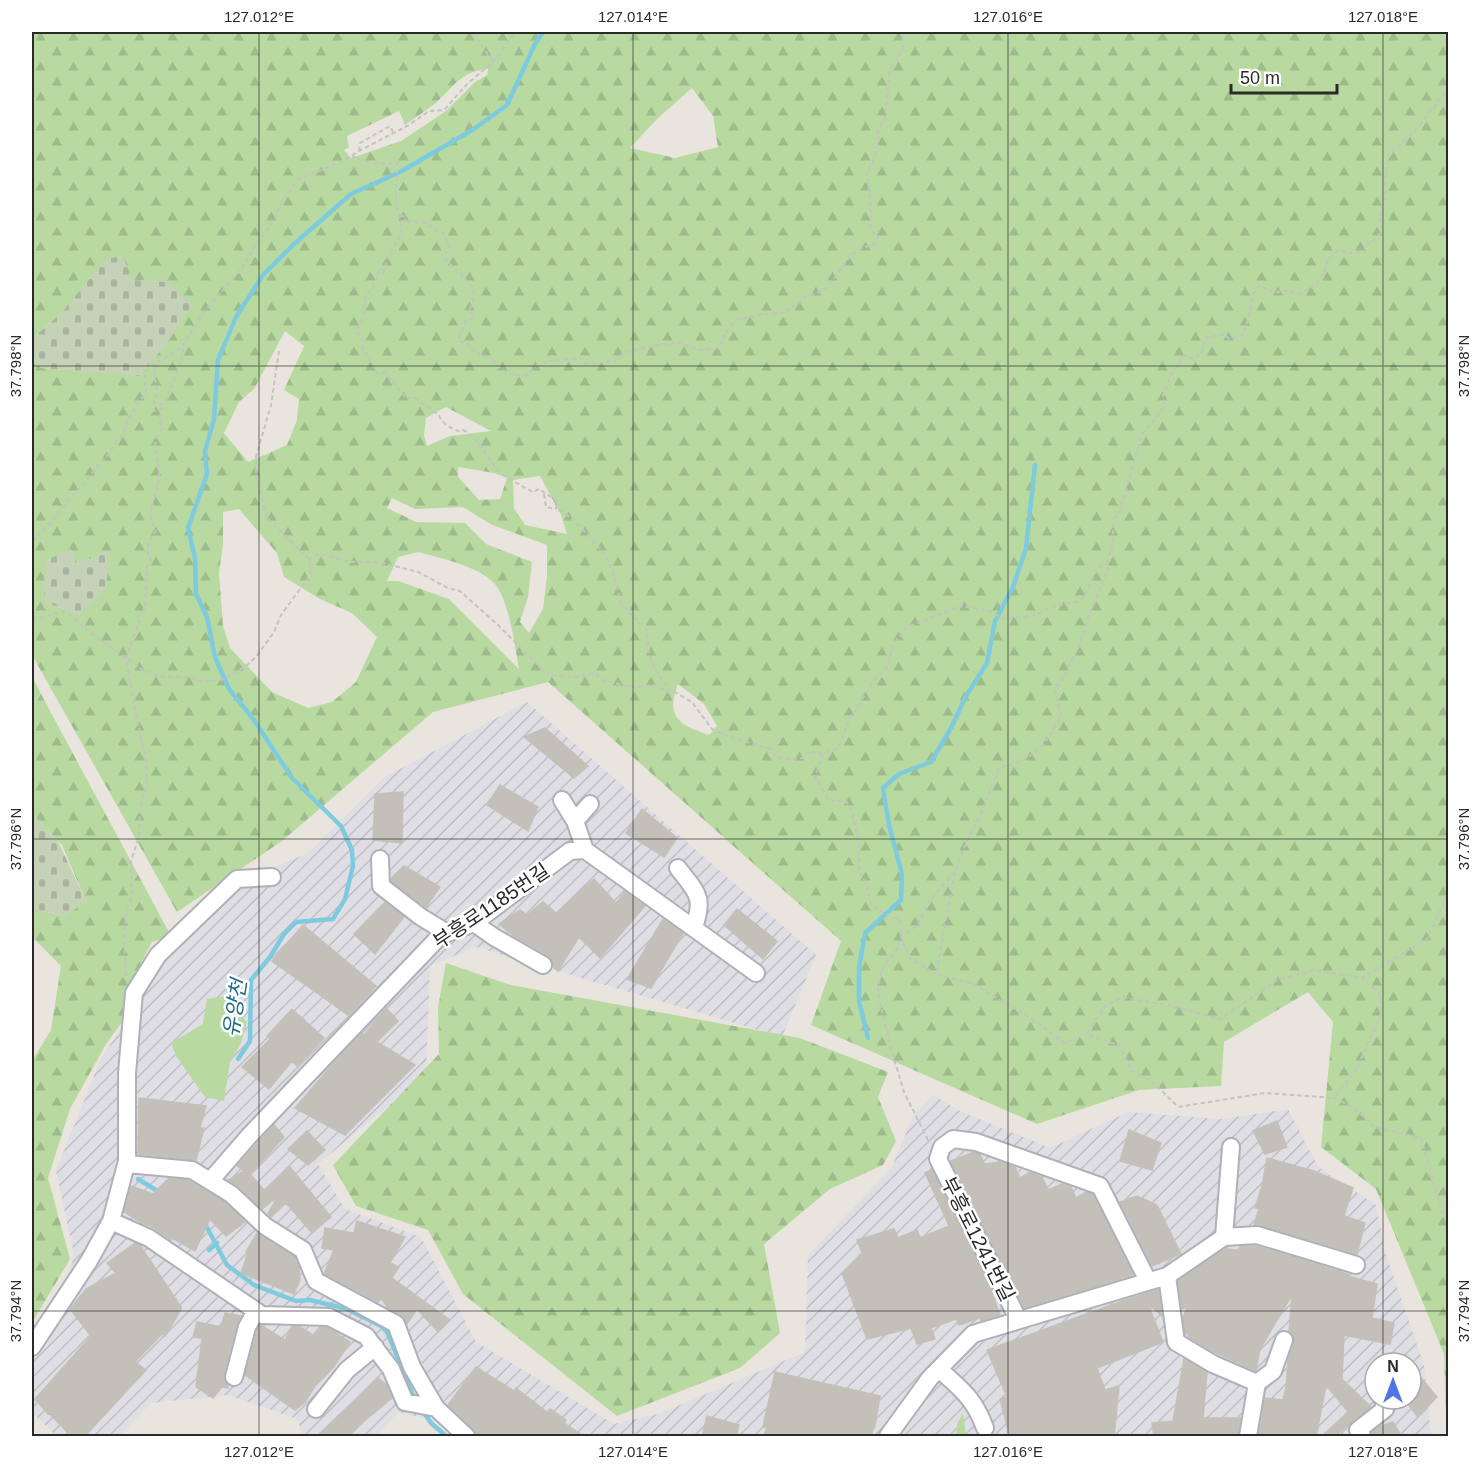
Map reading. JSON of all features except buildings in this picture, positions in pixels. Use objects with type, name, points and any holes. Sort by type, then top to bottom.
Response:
[{"type":"lane","points":[[562,800],[575,820],[585,850],[756,973]]},
{"type":"lane","points":[[575,820],[590,804]]},
{"type":"lane","name":"부흥로1185번길","points":[[210,1181],[249,1136],[440,936],[474,922],[570,851],[585,850]]},
{"type":"lane","points":[[380,859],[381,886],[421,917],[447,933]]},
{"type":"lane","points":[[678,868],[697,892],[700,909],[694,927]]},
{"type":"lane","points":[[32,1347],[89,1261],[111,1221],[127,1164],[126,1073],[134,995],[158,955],[237,879],[272,878]]},
{"type":"lane","points":[[474,922],[494,937],[543,965]]},
{"type":"lane","name":"부흥로1241번길","points":[[1018,1319],[938,1159],[942,1147],[953,1139],[976,1142],[1100,1186],[1149,1281]]},
{"type":"lane","points":[[1231,1147],[1224,1237],[1257,1235],[1356,1265]]},
{"type":"lane","points":[[127,1164],[192,1170],[231,1194],[265,1226],[303,1250],[316,1281],[396,1324],[412,1367],[432,1408],[466,1437]]},
{"type":"lane","points":[[111,1221],[149,1238],[262,1315],[329,1317],[366,1336],[391,1369],[406,1402],[432,1408]]},
{"type":"lane","name":"부흥로1241번길","points":[[888,1437],[939,1370],[973,1334],[1167,1275],[1224,1237]]},
{"type":"lane","points":[[1167,1275],[1176,1342],[1213,1364],[1257,1383]]},
{"type":"lane","points":[[234,1377],[247,1327],[256,1311]]},
{"type":"lane","points":[[1248,1437],[1257,1383],[1273,1371],[1284,1340]]},
{"type":"lane","points":[[316,1409],[347,1370],[375,1347]]},
{"type":"lane","points":[[939,1370],[964,1391],[978,1408],[985,1428]]},
{"type":"lane","points":[[1362,1437],[1358,1430],[1382,1411]]},
{"type":"path","points":[[473,32],[493,62]]},
{"type":"path","points":[[32,541],[43,531],[123,434],[128,419],[146,392],[144,379],[148,368],[176,352],[184,343],[204,312],[243,268],[276,217],[279,207],[298,180],[343,161],[429,111],[444,110],[467,84],[493,62],[515,32]]},
{"type":"path","points":[[400,216],[405,216],[406,224],[410,221],[426,223],[438,232],[442,232],[448,242],[449,250],[445,259],[458,274],[462,274],[475,299],[469,311],[474,315],[465,322],[459,337],[461,342],[467,342],[476,353],[489,358],[511,374],[528,375],[531,369],[550,359],[578,358],[587,364],[614,361],[624,353],[656,345],[680,343],[699,350],[719,348],[725,333],[736,320],[764,314],[784,313],[791,306],[796,306],[804,296],[824,290],[855,251],[873,246],[878,237],[870,229],[871,211],[867,172],[879,143],[877,133],[885,116],[890,71],[903,47],[902,32]]},
{"type":"path","points":[[936,974],[956,870],[999,768],[1022,763],[1047,740],[1061,716],[1055,689],[1080,644],[1089,614],[1108,570],[1107,563],[1112,546],[1114,519],[1120,510],[1142,434],[1148,424],[1161,412],[1164,403],[1163,396],[1181,359],[1184,356],[1193,359],[1199,357],[1205,338],[1224,333],[1229,339],[1243,335],[1251,310],[1250,301],[1255,288],[1260,285],[1269,292],[1278,294],[1289,290],[1298,294],[1305,292],[1317,285],[1319,278],[1324,274],[1327,259],[1338,250],[1349,254],[1365,252],[1368,243],[1376,239],[1382,226],[1380,219],[1386,197],[1385,178],[1389,153],[1421,124],[1428,111],[1436,107],[1436,103],[1449,92]]},
{"type":"path","points":[[359,151],[360,143],[380,131],[390,126],[393,132]]},
{"type":"path","points":[[352,155],[368,163],[374,161],[388,165],[397,163],[396,203],[402,229],[399,240],[395,243],[384,265],[383,275],[382,270],[378,270],[374,286],[365,295],[365,311],[357,328],[362,338],[362,346],[377,373],[385,372],[406,398],[415,398],[458,432],[463,430],[468,432],[501,472],[533,492],[539,489],[544,491],[557,501],[556,509]]},
{"type":"path","points":[[134,995],[125,973],[124,935],[126,909],[132,896],[131,861],[139,837],[140,808],[147,785],[146,759],[126,657],[139,622],[137,616],[146,608],[147,566],[151,561],[147,555],[147,545],[156,530],[151,522],[152,500],[159,477],[155,452],[156,436],[162,429],[159,417],[162,409],[159,405],[165,403],[172,386],[181,363],[184,343]]},
{"type":"path","points":[[32,616],[40,618],[62,612],[69,614],[141,669],[163,676],[189,678],[197,681],[220,680],[245,667],[256,657],[270,640],[280,615],[311,574],[309,560],[267,518],[256,477],[256,457],[271,405],[279,351]]},
{"type":"path","points":[[158,363],[153,371],[157,389],[153,401],[154,411],[162,409]]},
{"type":"path","points":[[544,491],[546,507],[563,511],[600,549],[611,567],[621,597],[621,604],[648,631],[649,659],[660,674],[660,678],[671,690],[692,702],[712,729],[770,749],[776,757],[787,759],[804,758],[809,751],[823,754],[838,748],[849,720],[875,679],[886,669],[894,643],[907,627],[961,606],[989,611],[1004,619],[1036,615],[1050,607],[1080,601],[1092,582],[1094,574],[1100,566],[1107,563]]},
{"type":"path","points":[[309,560],[320,554],[350,562],[379,562],[418,572],[448,588],[460,591],[542,669],[554,676],[578,678],[595,673],[603,680],[626,686],[654,685],[664,690],[671,690]]},
{"type":"path","points":[[823,754],[815,777],[829,800],[846,801],[851,810],[859,843],[859,871],[867,886],[871,904],[900,920],[901,936],[909,958],[936,974],[974,984],[1030,1018],[1065,1043],[1086,1034],[1106,1005],[1123,997],[1221,1019],[1277,980],[1313,970],[1362,978],[1378,993],[1382,1012],[1356,1070],[1335,1098]]},
{"type":"path","points":[[938,1159],[904,1092],[878,994],[881,970],[897,949],[901,936],[918,925],[928,903],[956,870]]},
{"type":"path","points":[[1362,978],[1428,938],[1449,893]]},
{"type":"path","points":[[1086,1034],[1120,1046],[1131,1070],[1155,1084],[1178,1107],[1265,1093],[1335,1098],[1354,1108],[1374,1126],[1420,1138],[1442,1211],[1449,1220]]},
{"type":"shaded area","points":[[527,702],[816,955],[782,1037],[476,947],[430,966],[426,1075],[318,1164],[345,1209],[421,1237],[476,1342],[614,1424],[661,1413],[805,1352],[808,1255],[892,1167],[913,1116],[933,1095],[960,1111],[1050,1148],[1128,1112],[1221,1119],[1288,1109],[1318,1167],[1376,1205],[1385,1252],[1419,1351],[1363,1351],[1363,1411],[1423,1411],[1423,1362],[1431,1436],[456,1436],[438,1422],[398,1412],[376,1436],[303,1436],[297,1419],[228,1395],[151,1403],[120,1436],[56,1436],[32,1412],[32,1331],[70,1271],[74,1255],[56,1171],[101,1058],[140,1002],[142,966],[243,880],[308,853],[383,778]]},
{"type":"green space","points":[[32,32],[1448,32],[1446,88],[1448,91],[1448,1422],[1444,1354],[1376,1189],[1321,1147],[1333,1022],[1308,992],[1224,1042],[1221,1086],[1139,1090],[1037,1124],[811,1025],[841,941],[548,682],[433,712],[282,841],[177,912],[32,655],[32,358],[41,368],[139,375],[144,368],[169,282],[132,280],[63,311],[32,339]],"holes":[[[488,69],[487,75],[475,82],[446,111],[401,141],[351,158],[344,150],[349,147],[347,136],[399,111],[405,125],[437,102],[465,76]],[[692,88],[713,116],[718,147],[675,158],[630,148],[658,118]],[[285,331],[304,346],[284,390],[299,399],[297,420],[287,445],[248,462],[224,433],[239,402],[254,389]],[[446,407],[491,431],[450,436],[427,446],[424,435],[426,418]],[[458,467],[494,473],[507,478],[500,499],[479,500],[458,477]],[[540,476],[561,515],[567,534],[525,525],[514,508],[513,480]],[[392,498],[415,509],[463,507],[492,525],[547,545],[547,576],[543,609],[529,633],[520,622],[528,597],[532,562],[486,544],[465,523],[416,522],[387,508]],[[239,509],[277,553],[284,577],[320,599],[352,613],[377,637],[356,682],[332,702],[308,708],[272,692],[230,648],[223,626],[219,573],[223,544],[223,512]],[[110,551],[80,614],[46,603],[77,564]],[[418,552],[457,563],[484,575],[498,588],[503,598],[519,669],[449,599],[398,581],[387,581],[398,557]],[[678,684],[704,704],[717,726],[709,735],[683,723],[674,712],[674,695]]]},
{"type":"green space","points":[[123,256],[132,280],[169,282],[192,305],[167,343],[139,376],[41,368],[32,358],[32,339],[63,311],[106,259]]},
{"type":"green space","points":[[71,549],[77,564],[110,551],[106,588],[80,614],[46,603],[43,587],[47,560]]},
{"type":"green space","points":[[32,676],[41,694],[32,708]]},
{"type":"green space","points":[[41,694],[171,936],[152,942],[140,965],[138,1000],[106,1044],[70,1109],[48,1178],[70,1259],[32,1323],[32,1061],[51,1030],[61,966],[32,937],[32,909],[64,916],[86,901],[62,845],[32,814],[32,708]]},
{"type":"green space","points":[[32,814],[58,841],[86,901],[65,916],[32,909]]},
{"type":"green space","points":[[446,963],[511,985],[800,1038],[888,1072],[878,1097],[896,1141],[883,1165],[830,1189],[764,1244],[780,1333],[740,1368],[617,1416],[463,1294],[428,1230],[356,1206],[333,1165],[439,1054],[438,1007]]},
{"type":"green space","points":[[228,996],[247,1022],[241,1043],[230,1062],[224,1101],[205,1097],[176,1056],[171,1043],[203,1024],[207,999]]},
{"type":"green space","points":[[963,1413],[966,1436],[956,1436],[957,1424]]},
{"type":"waterway","points":[[238,1059],[250,1041],[251,980],[270,957],[284,934],[296,922],[333,919],[345,899],[353,866],[352,850],[341,826],[292,778],[254,720],[229,689],[215,657],[207,617],[196,594],[195,558],[188,528],[207,474],[205,451],[214,419],[218,360],[236,317],[263,275],[351,194],[400,172],[474,129],[507,105],[535,44],[543,32]]},
{"type":"waterway","points":[[868,1038],[859,1001],[859,968],[865,933],[901,900],[902,874],[889,825],[883,788],[899,774],[931,762],[966,696],[987,663],[995,621],[1013,587],[1026,548],[1035,465]]},
{"type":"waterway","points":[[138,1179],[159,1192]]},
{"type":"waterway","name":"유양천","points":[[204,1222],[227,1265],[254,1285],[296,1301],[310,1300],[347,1309],[381,1326],[387,1332],[415,1400]]},
{"type":"waterway","points":[[209,1250],[217,1243]]},
{"type":"waterway","name":"유양천","points":[[422,1410],[431,1423],[446,1436]]}]
